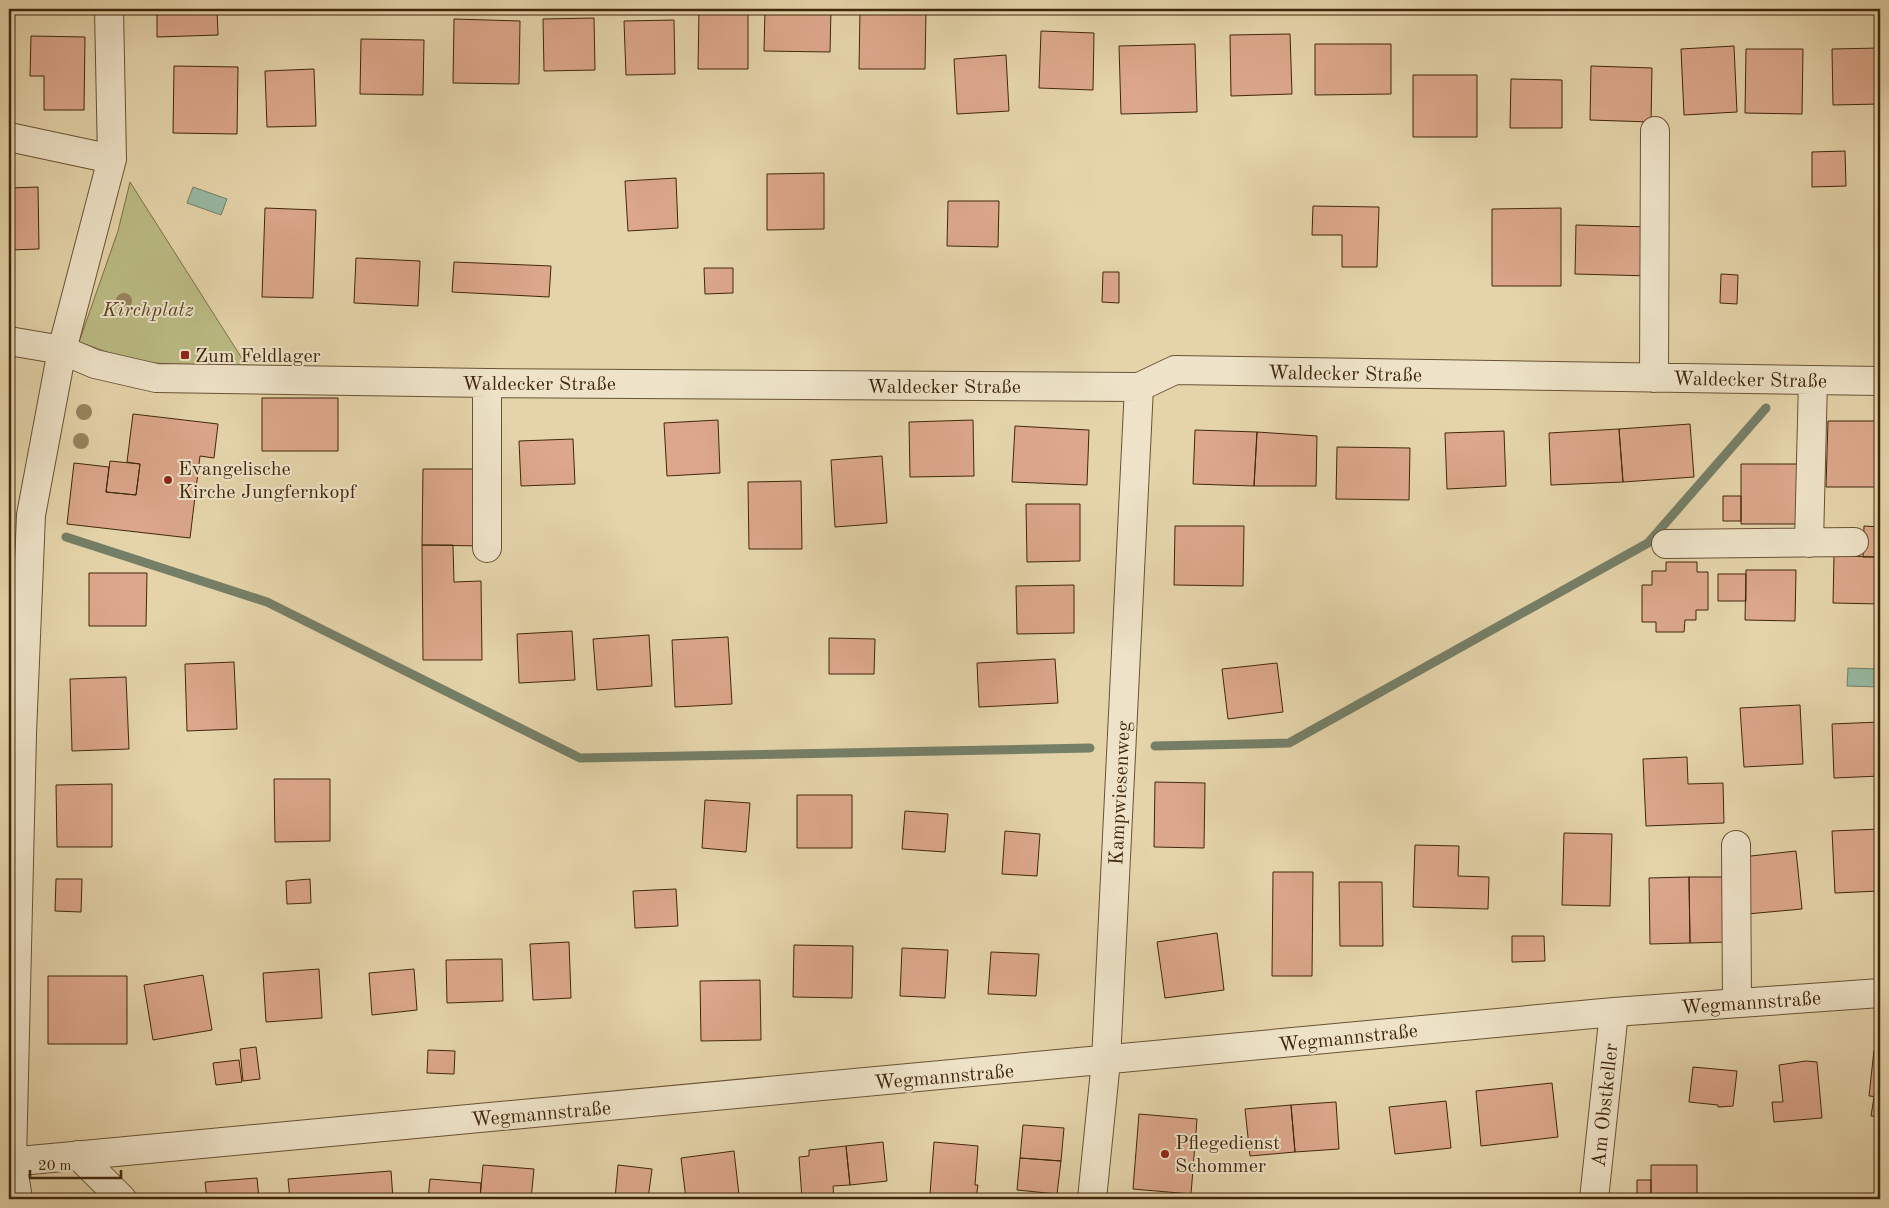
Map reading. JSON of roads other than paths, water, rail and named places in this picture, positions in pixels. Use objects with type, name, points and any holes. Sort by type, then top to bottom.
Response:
[{"type":"street","points":[[18,1199],[11,1161],[22,734],[32,515],[62,350],[112,159],[109,9]]},
{"type":"street","points":[[1654,378],[1655,131]]},
{"type":"street","points":[[9,138],[112,159]]},
{"type":"street","name":"Waldecker Straße","points":[[9,341],[62,350],[95,364],[156,378],[487,383],[1139,387],[1175,370],[1880,381]]},
{"type":"street","points":[[1809,543],[1813,380]]},
{"type":"street","points":[[487,383],[487,548]]},
{"type":"street","name":"Kampwiesenweg","points":[[1092,1199],[1106,1061],[1139,387]]},
{"type":"street","points":[[1666,544],[1854,542]]},
{"type":"street","points":[[1736,846],[1737,1003]]},
{"type":"street","name":"Wegmannstraße","points":[[11,1161],[1106,1061],[1614,1012],[1880,993]]},
{"type":"street","name":"Am Obstkeller","points":[[1594,1199],[1614,1012]]},
{"type":"street","points":[[78,1155],[122,1199]]},
{"type":"waterway","points":[[1155,746],[1289,743],[1648,543],[1766,408]]},
{"type":"waterway","points":[[66,537],[267,602],[580,758],[1090,748]]},
{"type":"place","name":"Zum Feldlager","points":[[185,355]]},
{"type":"place","name":"Evangelische Kirche Jungfernkopf","points":[[168,480]]},
{"type":"place","name":"Pflegedienst Schommer","points":[[1165,1154]]},
{"type":"park label","name":"Kirchplatz","points":[[148,309]]}]
